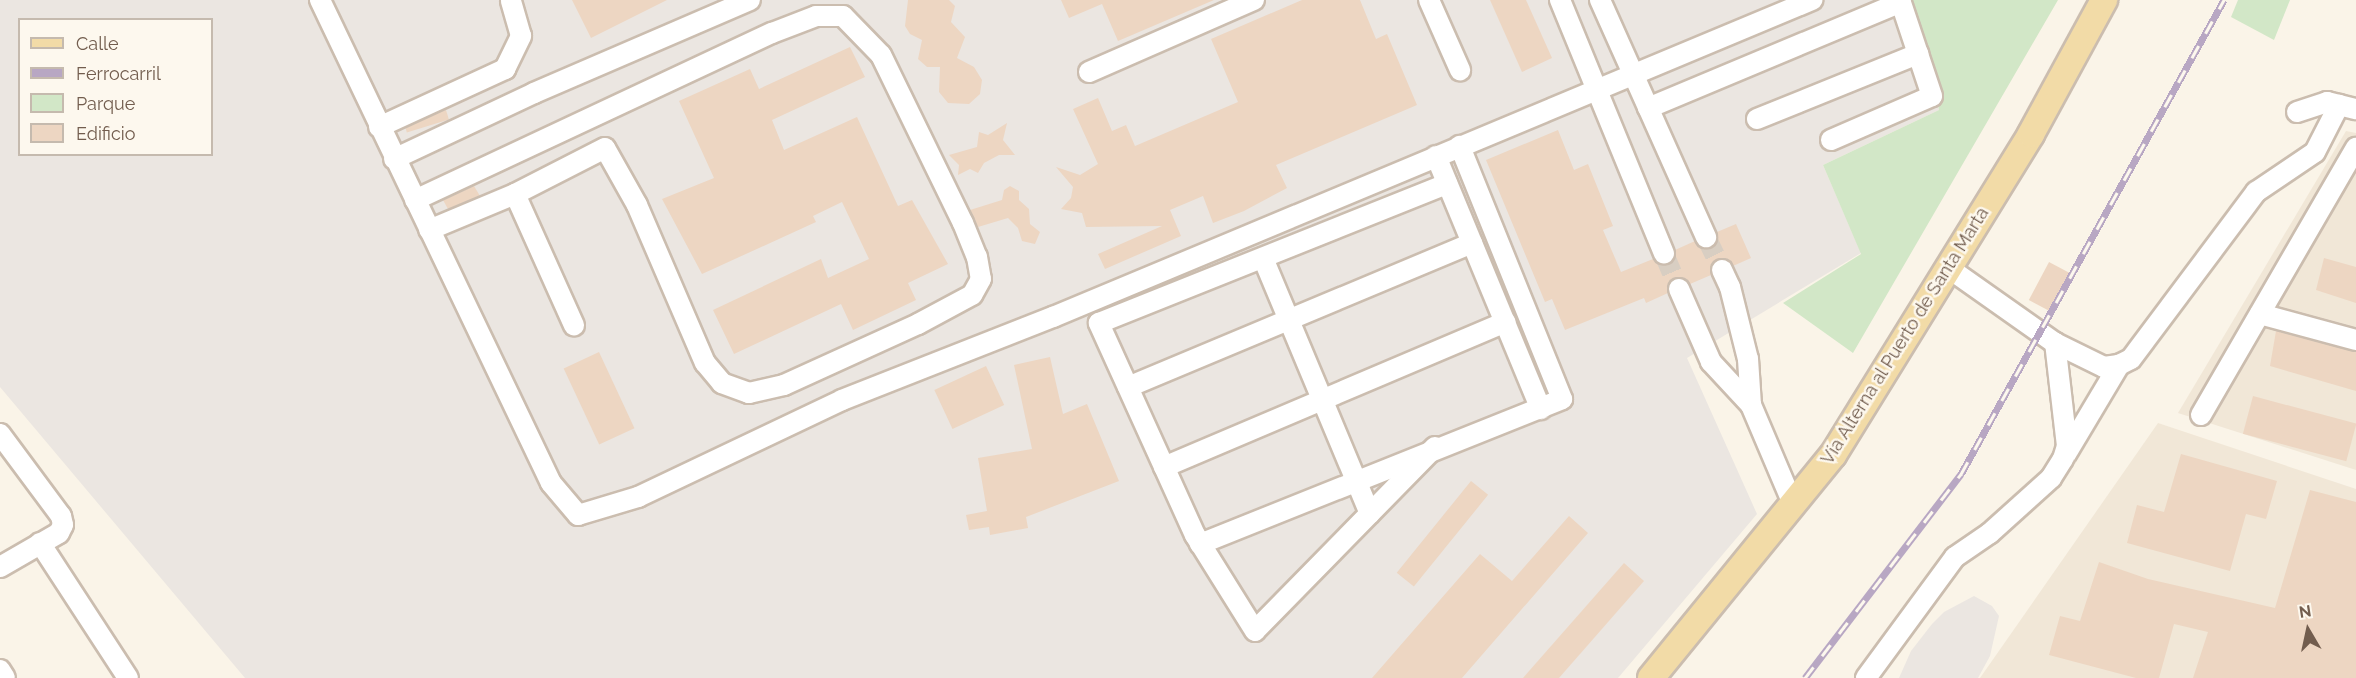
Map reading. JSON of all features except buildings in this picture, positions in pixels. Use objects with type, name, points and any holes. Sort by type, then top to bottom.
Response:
[{"type":"main road","name":"Vía Alterna al Puerto de Santa Marta","points":[[1651,678],[1833,455],[1950,269],[2031,134],[2104,0]]},
{"type":"street","points":[[320,0],[394,159],[552,483],[578,515],[638,497],[842,400],[1059,314],[1812,0]]},
{"type":"street","points":[[379,127],[505,69],[521,36],[511,0]]},
{"type":"street","points":[[394,159],[534,93],[750,0]]},
{"type":"street","points":[[1089,72],[1254,0]]},
{"type":"street","points":[[1429,0],[1460,70]]},
{"type":"street","points":[[1560,0],[1664,254]]},
{"type":"street","points":[[1600,0],[1706,237]]},
{"type":"street","points":[[1648,108],[1900,1],[1932,96],[1831,140]]},
{"type":"street","points":[[415,200],[772,33],[816,16],[843,16],[881,55],[963,223],[977,257],[981,279],[972,295],[918,324],[784,385],[749,393],[722,383],[705,363],[637,205],[589,120]]},
{"type":"street","points":[[1757,119],[1918,54]]},
{"type":"street","points":[[1950,269],[2055,343],[2104,367],[2119,365],[2131,358],[2256,192],[2314,153],[2348,107],[2327,102],[2297,112]]},
{"type":"street","points":[[1200,544],[1435,447],[1541,409],[1563,396],[1460,146]]},
{"type":"street","points":[[429,230],[515,194],[605,148]]},
{"type":"street","points":[[2201,415],[2356,148]]},
{"type":"street","points":[[1436,156],[1541,409]]},
{"type":"street","points":[[1435,447],[1255,632],[1200,544],[1099,323],[1447,184]]},
{"type":"street","points":[[515,194],[574,325]]},
{"type":"street","points":[[1128,387],[1472,243]]},
{"type":"street","points":[[1263,258],[1370,514]]},
{"type":"street","points":[[1722,270],[1730,287],[1748,359],[1751,405],[1793,504]]},
{"type":"street","points":[[1679,289],[1711,363],[1751,405]]},
{"type":"street","points":[[2260,314],[2356,340]]},
{"type":"street","points":[[1164,467],[1505,322]]},
{"type":"street","points":[[2055,343],[2067,446],[2063,459]]},
{"type":"street","points":[[1866,678],[1954,557],[1999,525],[2051,478],[2119,365]]},
{"type":"street","points":[[0,434],[61,516],[59,533],[0,567]]},
{"type":"street","points":[[40,543],[128,678]]},
{"type":"street","points":[[0,670],[5,678]]},
{"type":"shaded area","points":[[0,0],[1912,0],[1939,110],[1823,165],[1861,253],[1687,358],[1757,514],[1618,678],[245,678],[0,387]]},
{"type":"shaded area","points":[[2346,131],[2356,133],[2356,470],[2178,413]]},
{"type":"shaded area","points":[[2158,423],[2356,489],[2356,678],[1980,678]]},
{"type":"shaded area","points":[[1974,596],[1992,606],[1999,616],[1990,656],[1978,678],[1899,678],[1911,651],[1932,624],[1944,612]]},
{"type":"green space","points":[[1912,0],[2058,0],[1853,353],[1783,303],[1861,254],[1823,165],[1939,110]]},
{"type":"green space","points":[[2238,0],[2290,0],[2274,40],[2231,17]]},
{"type":"tunnel","points":[[1706,237],[1722,270]]},
{"type":"tunnel","points":[[1664,254],[1679,289]]},
{"type":"railway","points":[[1805,678],[1961,474],[2224,0]]}]
